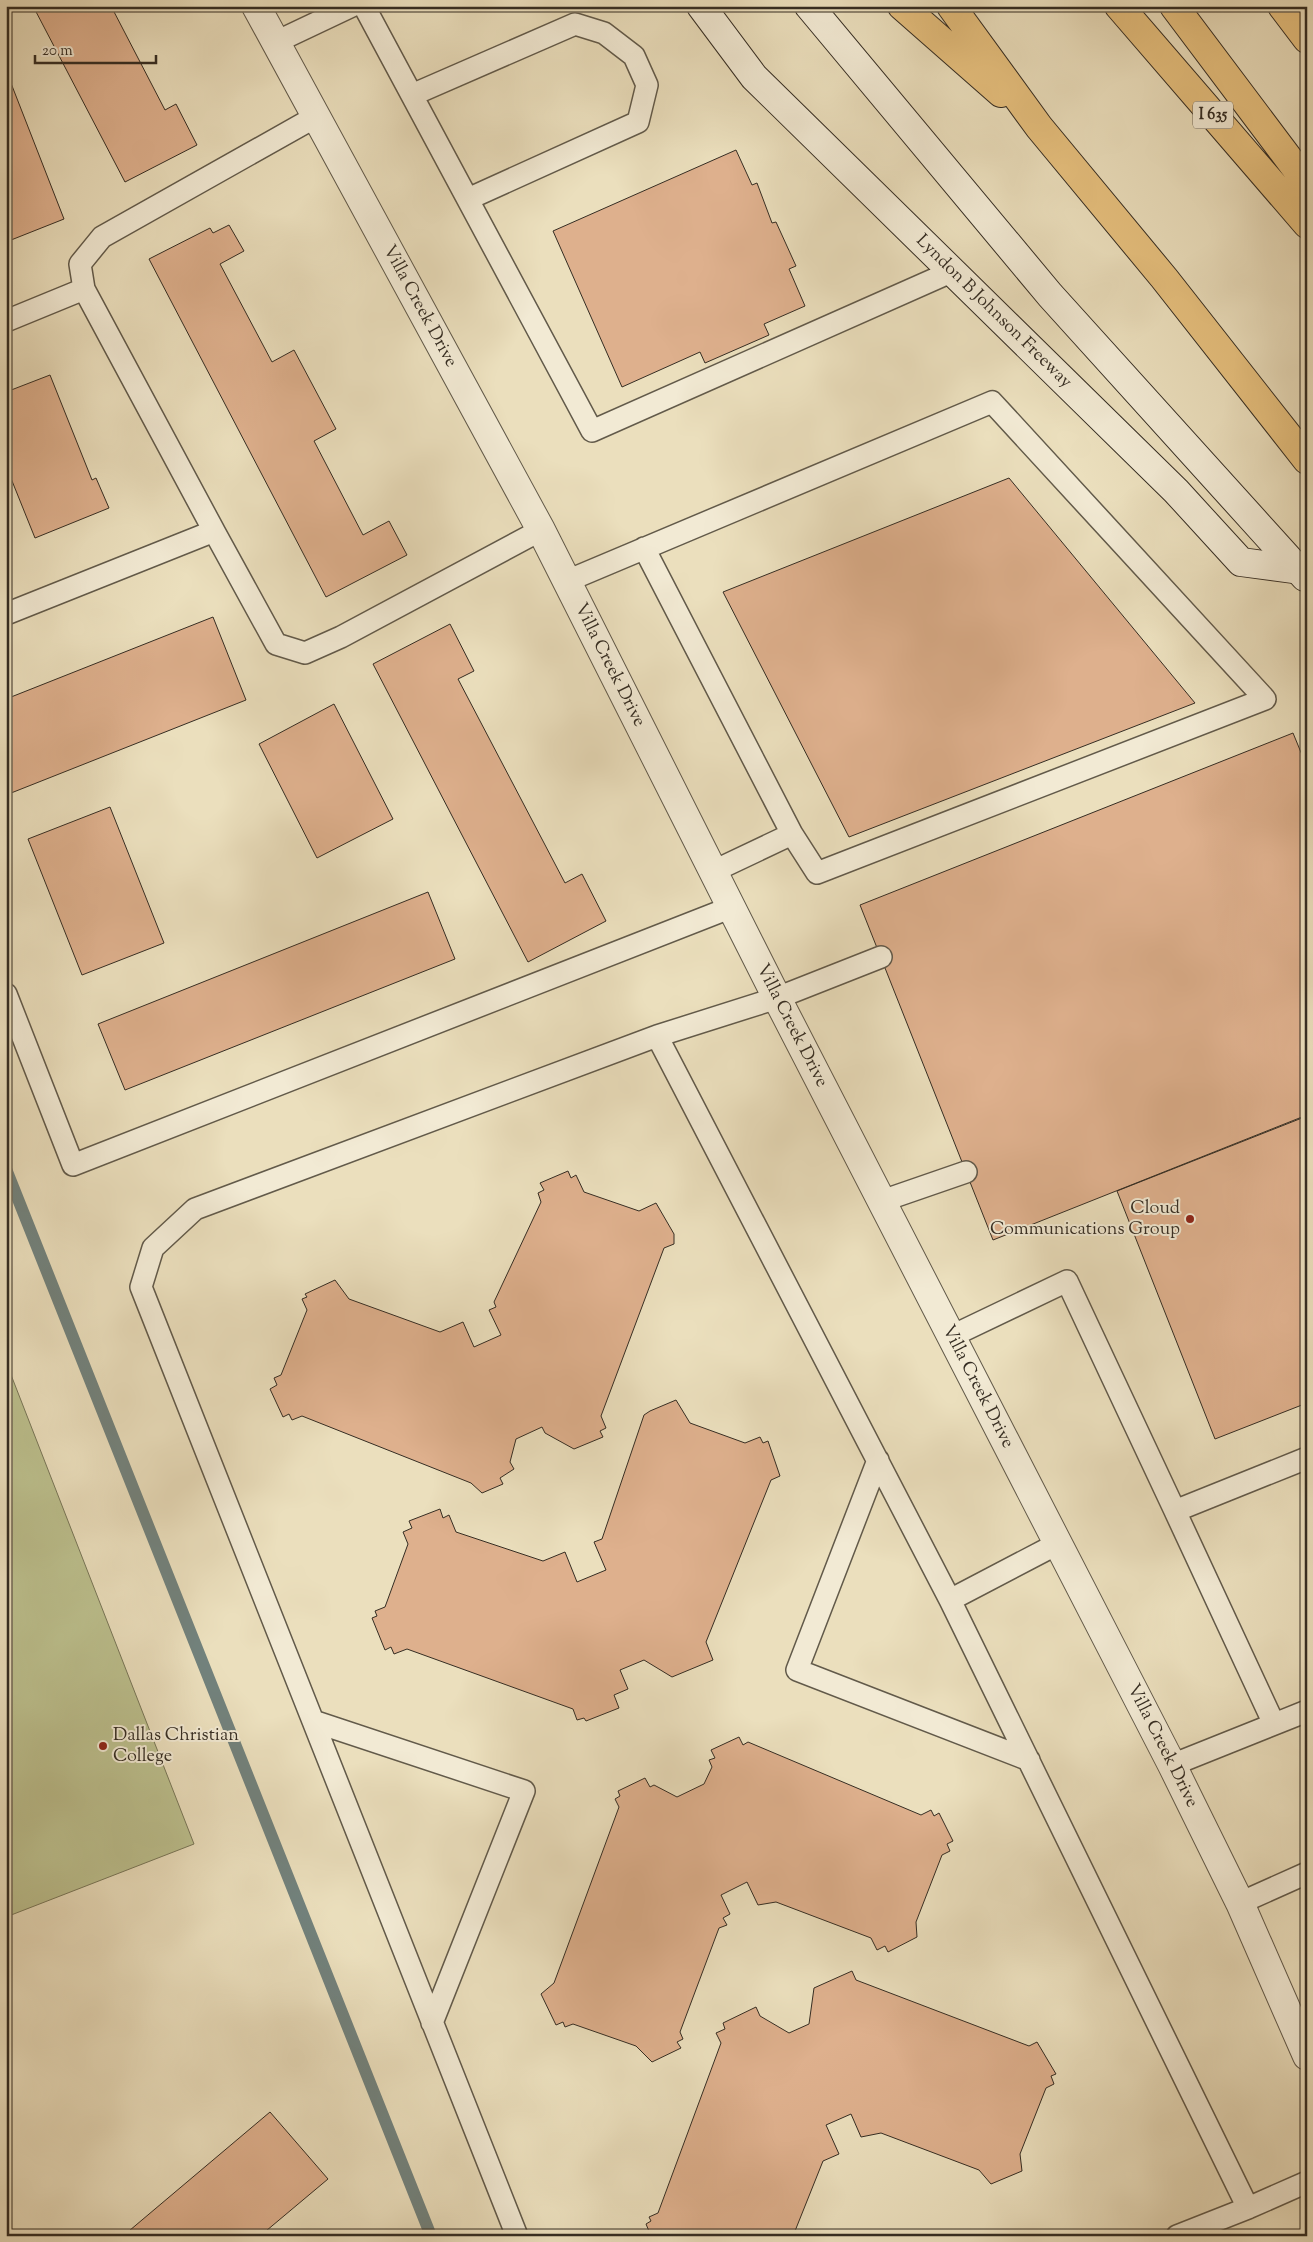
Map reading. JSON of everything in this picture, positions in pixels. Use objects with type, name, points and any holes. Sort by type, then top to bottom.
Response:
[{"type":"highway","points":[[902,6],[1040,127]]},
{"type":"highway","points":[[951,6],[1040,127],[1164,278],[1307,460]]},
{"type":"highway","name":"I 635","points":[[1118,6],[1307,224]]},
{"type":"highway","points":[[1174,6],[1307,183]]},
{"type":"highway","points":[[1282,6],[1307,39]]},
{"type":"street","name":"Villa Creek Drive","points":[[256,6],[567,580],[777,998],[1172,1765],[1240,1903],[1307,2056]]},
{"type":"street","name":"Lyndon B Johnson Freeway","points":[[701,6],[754,77],[1176,491],[1241,562],[1304,575]]},
{"type":"street","points":[[809,6],[1050,295],[1304,575]]},
{"type":"lane","points":[[276,42],[352,6]]},
{"type":"lane","points":[[364,6],[592,431],[953,272]]},
{"type":"lane","points":[[412,95],[575,24],[604,33],[634,56],[646,85],[638,122],[468,199]]},
{"type":"lane","points":[[317,116],[102,237],[80,264],[84,290],[214,531],[276,644],[305,653],[341,637],[541,530]]},
{"type":"lane","points":[[6,321],[84,290]]},
{"type":"lane","points":[[567,580],[992,402],[1265,699],[817,873],[792,834],[644,548]]},
{"type":"lane","points":[[6,614],[214,531]]},
{"type":"lane","points":[[714,871],[792,834]]},
{"type":"lane","points":[[6,994],[73,1165],[732,907]]},
{"type":"lane","points":[[517,2236],[142,1287],[153,1248],[195,1209],[657,1036],[777,998],[881,958]]},
{"type":"lane","points":[[657,1036],[950,1600],[1248,2208]]},
{"type":"lane","points":[[882,1201],[966,1172]]},
{"type":"lane","points":[[952,1336],[1067,1281],[1274,1724]]},
{"type":"lane","points":[[1175,1511],[1307,1458]]},
{"type":"lane","points":[[878,1460],[796,1670],[1029,1760]]},
{"type":"lane","points":[[950,1600],[1057,1544]]},
{"type":"lane","points":[[1172,1765],[1307,1711]]},
{"type":"lane","points":[[313,1721],[524,1791],[432,2023]]},
{"type":"lane","points":[[1240,1903],[1307,1873]]},
{"type":"lane","points":[[1177,2236],[1307,2182]]},
{"type":"green space","points":[[6,1362],[194,1844],[6,1917]]},
{"type":"building","points":[[33,6],[111,6],[165,110],[176,104],[197,145],[125,182]]},
{"type":"building","points":[[6,74],[64,219],[6,242]]},
{"type":"building","points":[[736,150],[752,185],[757,183],[772,223],[776,222],[796,266],[789,269],[805,306],[764,324],[769,335],[705,363],[700,352],[622,387],[553,231]]},
{"type":"building","points":[[229,225],[244,251],[220,264],[272,362],[294,350],[336,429],[314,441],[363,535],[389,521],[407,555],[326,597],[149,259],[210,228],[213,233]]},
{"type":"building","points":[[50,375],[92,480],[96,478],[109,508],[35,538],[6,466],[6,392]]},
{"type":"building","points":[[1009,478],[1195,703],[849,837],[723,592]]},
{"type":"building","points":[[213,617],[246,700],[6,795],[6,699]]},
{"type":"building","points":[[450,624],[474,671],[458,679],[565,883],[582,874],[606,921],[528,962],[373,664]]},
{"type":"building","points":[[334,704],[393,819],[317,858],[259,744]]},
{"type":"building","points":[[1293,733],[1307,767],[1307,1115],[993,1240],[860,905]]},
{"type":"building","points":[[110,807],[164,943],[82,975],[28,839]]},
{"type":"building","points":[[428,892],[455,959],[125,1090],[98,1024]]},
{"type":"building","points":[[1307,1116],[1307,1403],[1215,1439],[1117,1191]]},
{"type":"building","points":[[568,1171],[571,1178],[576,1175],[584,1192],[639,1211],[656,1203],[674,1234],[674,1244],[664,1248],[601,1416],[606,1428],[600,1431],[603,1437],[574,1449],[545,1433],[542,1427],[516,1439],[510,1462],[514,1469],[500,1478],[503,1484],[482,1493],[471,1483],[302,1416],[292,1420],[289,1414],[283,1417],[270,1389],[277,1385],[274,1378],[281,1375],[307,1310],[302,1299],[307,1297],[305,1294],[335,1280],[349,1299],[440,1332],[463,1322],[474,1347],[501,1335],[489,1310],[496,1307],[494,1302],[541,1202],[538,1193],[544,1190],[540,1183]]},
{"type":"building","points":[[676,1400],[690,1423],[745,1443],[760,1437],[763,1443],[768,1441],[780,1476],[771,1480],[706,1642],[713,1660],[672,1677],[644,1660],[620,1670],[628,1689],[614,1695],[619,1708],[586,1721],[584,1718],[577,1720],[573,1709],[407,1649],[394,1654],[391,1647],[385,1650],[372,1618],[377,1616],[375,1611],[385,1607],[408,1544],[403,1532],[412,1528],[409,1521],[440,1509],[443,1518],[449,1515],[456,1532],[543,1561],[565,1552],[577,1582],[606,1570],[594,1542],[602,1539],[644,1415]]},
{"type":"building","points":[[739,1737],[743,1745],[748,1742],[921,1815],[931,1810],[934,1816],[939,1813],[953,1841],[947,1844],[950,1851],[942,1855],[916,1922],[917,1937],[888,1952],[885,1946],[877,1950],[871,1938],[776,1902],[758,1905],[747,1882],[721,1895],[730,1914],[723,1918],[727,1925],[719,1928],[680,2032],[683,2039],[677,2042],[681,2048],[652,2062],[636,2046],[573,2024],[565,2027],[563,2022],[556,2025],[541,1994],[554,1983],[619,1807],[615,1799],[620,1796],[618,1791],[645,1778],[650,1787],[654,1785],[677,1797],[704,1784],[712,1767],[709,1760],[715,1758],[711,1750]]},
{"type":"building","points":[[852,1971],[856,1980],[1029,2046],[1037,2042],[1056,2074],[1051,2076],[1054,2084],[1046,2088],[1020,2154],[1022,2171],[991,2184],[979,2170],[881,2133],[861,2137],[851,2114],[826,2125],[839,2154],[823,2161],[793,2236],[651,2236],[646,2224],[651,2221],[649,2217],[658,2213],[721,2043],[716,2033],[725,2029],[723,2023],[756,2007],[760,2016],[789,2033],[809,2024],[814,1988]]},
{"type":"building","points":[[270,2112],[328,2179],[260,2236],[123,2236]]},
{"type":"waterway","points":[[6,1169],[431,2236]]},
{"type":"place","name":"Cloud Communications Group","points":[[1190,1219]]},
{"type":"place","name":"Dallas Christian College","points":[[103,1746]]}]
